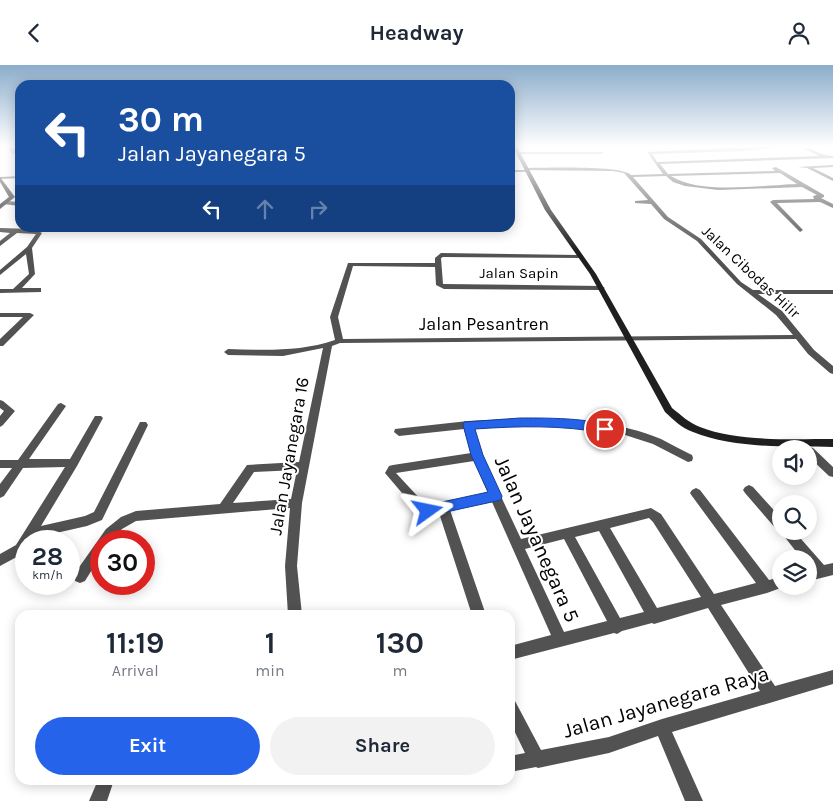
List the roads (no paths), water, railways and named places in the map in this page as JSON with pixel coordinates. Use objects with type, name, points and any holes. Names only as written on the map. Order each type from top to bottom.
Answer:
[{"type":"street","points":[[2,181],[12,195],[10,200],[3,205]]},
{"type":"street","points":[[533,181],[548,211],[601,288],[668,410],[684,424],[705,432],[772,443]]},
{"type":"street","name":"Jalan Cibodas Hilir","points":[[634,181],[666,218],[699,240],[739,283],[779,313],[811,352],[833,371]]},
{"type":"street","points":[[677,181],[692,187],[710,189],[803,185]]},
{"type":"street","points":[[797,181],[822,196],[815,197],[832,205]]},
{"type":"street","points":[[800,230],[772,202],[820,200]]},
{"type":"street","points":[[637,202],[652,202]]},
{"type":"street","points":[[0,230],[14,231]]},
{"type":"street","points":[[0,244],[14,231]]},
{"type":"street","points":[[0,273],[29,248],[39,232]]},
{"type":"street","points":[[15,291],[32,274],[29,248]]},
{"type":"street","points":[[228,352],[283,353],[328,345],[339,341],[334,317],[350,263],[438,265],[438,257],[444,255],[579,257]]},
{"type":"street","name":"Jalan Sapin","points":[[438,265],[440,283],[444,287],[601,288]]},
{"type":"street","points":[[0,291],[38,290]]},
{"type":"street","points":[[750,292],[833,292]]},
{"type":"street","points":[[0,315],[30,315],[2,341]]},
{"type":"street","name":"Jalan Cibodas Hilir","points":[[630,339],[799,337]]},
{"type":"street","name":"Jalan Pesantren","points":[[339,341],[630,339]]},
{"type":"street","name":"Jalan Jayanegara 16","points":[[295,610],[291,566],[296,503],[328,345]]},
{"type":"street","points":[[0,403],[5,411],[0,423]]},
{"type":"street","points":[[0,493],[60,406]]},
{"type":"street","points":[[33,530],[98,418]]},
{"type":"street","points":[[399,432],[520,422],[574,423],[620,431],[660,442],[688,458]]},
{"type":"street","points":[[45,530],[87,521],[98,516],[143,425]]},
{"type":"street","name":"Jalan Jayanegara 5","points":[[468,425],[477,455],[560,640]]},
{"type":"street","points":[[817,445],[833,443]]},
{"type":"street","points":[[477,455],[391,470],[390,473],[417,503],[428,511],[496,496]]},
{"type":"street","points":[[817,458],[833,473]]},
{"type":"street","points":[[0,464],[73,463]]},
{"type":"street","points":[[223,509],[251,469],[303,466]]},
{"type":"street","points":[[749,491],[772,517]]},
{"type":"street","points":[[696,493],[767,587]]},
{"type":"street","points":[[112,530],[122,520],[136,517],[296,503]]},
{"type":"street","points":[[443,508],[477,610]]},
{"type":"street","points":[[518,545],[648,514],[654,515],[772,695]]},
{"type":"street","points":[[603,525],[654,617]]},
{"type":"street","points":[[568,533],[617,627]]},
{"type":"street","points":[[794,540],[821,572]]},
{"type":"street","points":[[0,560],[15,552]]},
{"type":"street","points":[[80,577],[90,562]]},
{"type":"street","points":[[515,652],[772,586]]},
{"type":"street","name":"Jalan Jayanegara Raya","points":[[515,763],[609,745],[662,727],[833,677]]},
{"type":"street","points":[[515,716],[538,760]]},
{"type":"street","points":[[662,727],[694,801]]},
{"type":"street","points":[[98,801],[104,785]]}]
